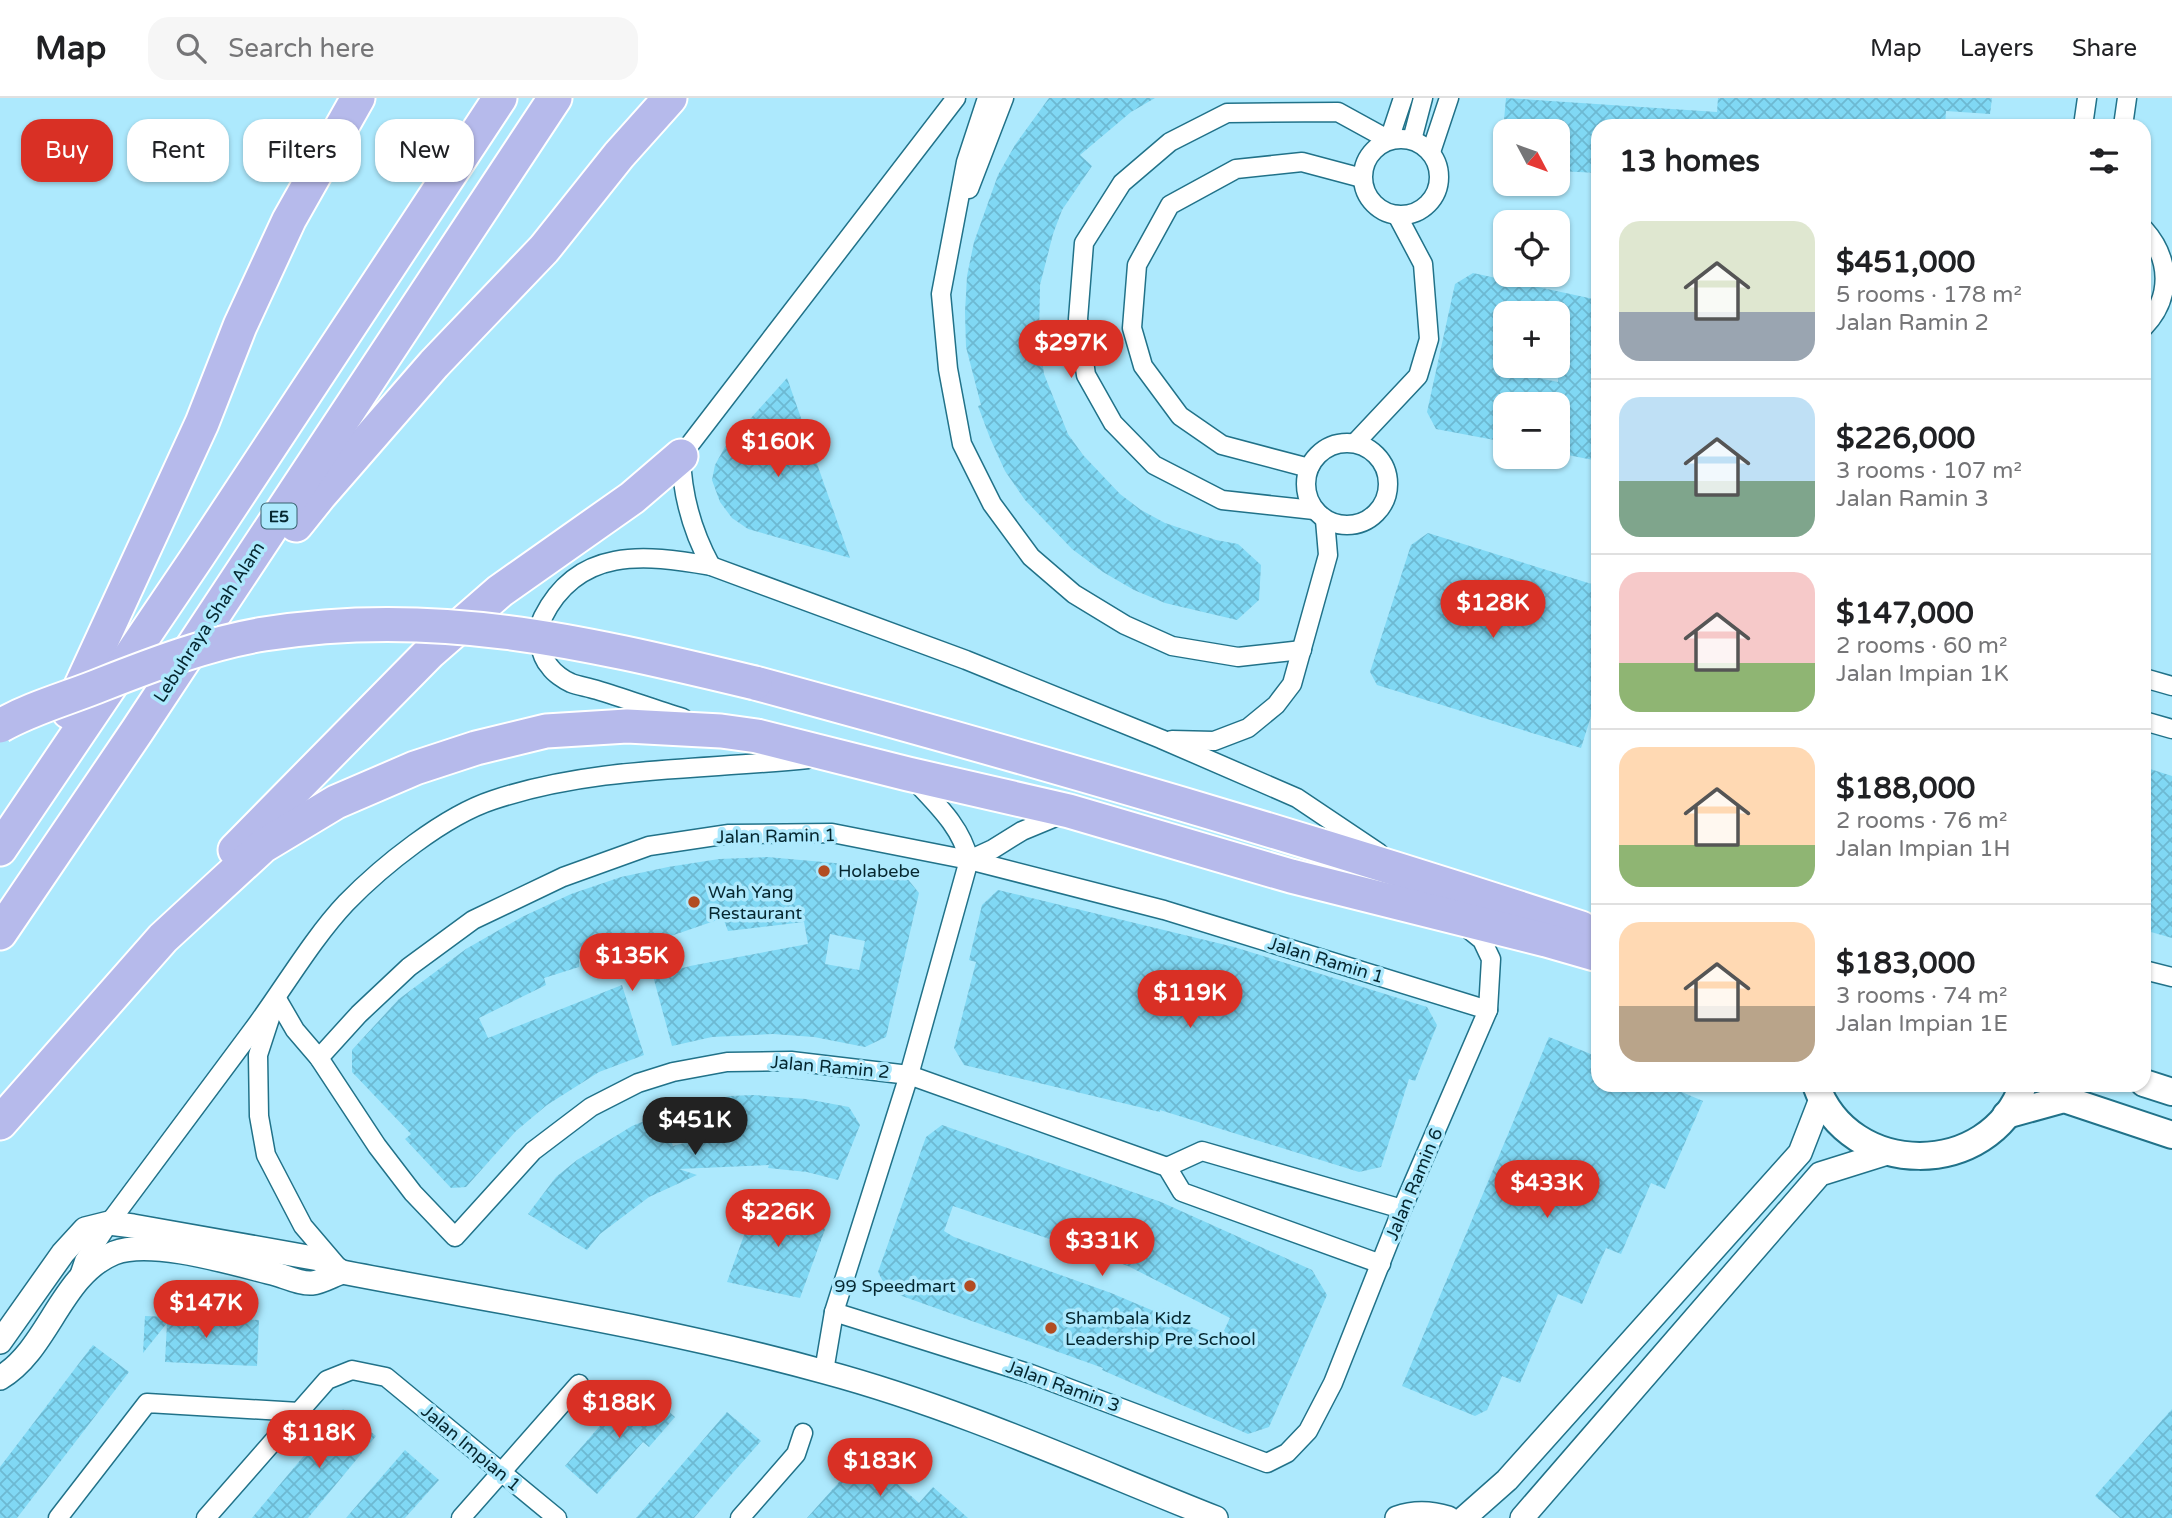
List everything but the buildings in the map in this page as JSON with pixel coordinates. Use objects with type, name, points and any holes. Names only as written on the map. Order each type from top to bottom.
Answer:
[{"type":"highway","points":[[1,847],[92,667],[202,423],[240,326],[289,220],[358,98]]},
{"type":"highway","name":"E5","points":[[1,847],[198,556],[500,98]]},
{"type":"highway","name":"Lebuhraya Shah Alam","points":[[0,933],[137,732],[555,98]]},
{"type":"highway","points":[[137,732],[320,495],[434,364],[544,248],[619,155],[670,98]]},
{"type":"highway","points":[[0,1123],[163,938],[242,842],[430,652],[500,591],[632,498],[681,456]]},
{"type":"highway","points":[[0,726],[134,672],[206,648],[262,634],[334,625],[416,623],[499,630],[606,648],[755,683],[1011,752],[1405,871],[1591,931]]},
{"type":"highway","points":[[163,938],[263,846],[336,802],[415,768],[476,748],[546,731],[627,726],[721,731],[757,736],[1069,811],[1291,876],[1591,953]]},
{"type":"main road","points":[[2151,1085],[2172,1092]]},
{"type":"main road","points":[[1818,1092],[1838,1123],[1860,1141],[1887,1153],[1913,1157],[1939,1155],[1964,1147],[1987,1133],[2006,1115],[2019,1092]]},
{"type":"main road","points":[[2006,1115],[2064,1099],[2172,1135]]},
{"type":"street","points":[[711,566],[691,524],[685,502],[681,456],[956,98]]},
{"type":"street","points":[[987,98],[966,162],[941,294],[948,369],[962,444],[992,504],[1031,557],[1084,600],[1125,625],[1172,646],[1238,657],[1303,650]]},
{"type":"street","points":[[950,236],[1004,98]]},
{"type":"street","points":[[1389,140],[1403,98]]},
{"type":"street","points":[[1412,140],[1423,98]]},
{"type":"street","points":[[1431,152],[1449,98]]},
{"type":"street","points":[[2085,119],[2087,98]]},
{"type":"street","points":[[2124,119],[2127,98]]},
{"type":"street","points":[[1161,739],[1214,741],[1248,728],[1276,705],[1292,684],[1328,555],[1319,515],[1306,489],[1309,468],[1316,456],[1327,447],[1354,443],[1381,459],[1389,482],[1387,495],[1375,516],[1358,524],[1335,524],[1319,515],[1222,500],[1154,465],[1113,423],[1086,375],[1078,319],[1084,243],[1122,183],[1170,142],[1227,113],[1338,112],[1389,140]]},
{"type":"street","points":[[1389,140],[1412,140],[1431,152],[1437,162],[1439,174],[1435,191],[1425,206],[1417,212],[1397,215],[1377,207],[1369,199],[1362,178],[1364,166],[1369,155],[1389,140]]},
{"type":"street","points":[[1309,468],[1222,445],[1180,416],[1143,366],[1132,328],[1137,265],[1170,205],[1236,169],[1302,162],[1362,178]]},
{"type":"street","points":[[1354,443],[1418,376],[1429,339],[1423,264],[1397,215]]},
{"type":"street","points":[[2151,237],[2166,254],[2166,305],[2151,319]]},
{"type":"street","points":[[721,731],[569,682],[550,668],[541,654],[539,624],[551,601],[566,583],[586,569],[612,560],[676,560],[711,566],[966,660],[1161,739],[1297,798],[1405,871]]},
{"type":"street","points":[[2151,680],[2172,686]]},
{"type":"street","points":[[2151,723],[2172,729]]},
{"type":"street","points":[[78,1282],[84,1261],[109,1223],[346,904],[397,858],[433,831],[491,801],[556,783],[636,771],[742,766],[833,756]]},
{"type":"street","points":[[824,1371],[834,1312],[909,1075],[969,860],[965,844],[948,817],[908,774]]},
{"type":"street","points":[[969,860],[1022,831],[1069,811]]},
{"type":"street","name":"Jalan Ramin 1","points":[[319,1058],[359,1014],[409,967],[473,920],[563,877],[649,846],[729,834],[832,833],[969,860],[1164,910],[1489,1010]]},
{"type":"street","name":"Jalan Ramin 6","points":[[1287,1453],[1308,1431],[1333,1383],[1402,1209],[1489,1010],[1491,959],[1482,940],[1452,916]]},
{"type":"street","points":[[2151,972],[2172,977]]},
{"type":"street","points":[[276,999],[295,1030],[319,1058]]},
{"type":"street","points":[[276,999],[258,1055],[259,1116],[266,1155],[303,1226],[342,1272]]},
{"type":"street","name":"Jalan Ramin 2","points":[[319,1058],[391,1165],[413,1193],[455,1237],[533,1151],[591,1107],[638,1083],[673,1072],[727,1062],[791,1061],[909,1075],[1167,1167]]},
{"type":"street","points":[[1464,1518],[1507,1480],[1800,1153],[1818,1092]]},
{"type":"street","points":[[1381,1264],[1182,1192],[1167,1167],[1202,1151],[1402,1209]]},
{"type":"street","points":[[1522,1518],[1819,1174],[1887,1153]]},
{"type":"street","points":[[0,1342],[63,1254],[85,1229],[109,1223],[319,1259],[342,1272],[675,1337],[824,1371],[925,1402],[1216,1518]]},
{"type":"street","points":[[0,1378],[13,1370],[26,1354],[78,1282],[100,1260],[117,1252],[162,1249],[181,1252],[311,1283],[342,1272]]},
{"type":"street","name":"Jalan Ramin 3","points":[[834,1312],[1031,1374],[1267,1463],[1287,1453]]},
{"type":"street","name":"Jalan Impian 1","points":[[299,1412],[327,1380],[352,1370],[386,1377],[557,1518]]},
{"type":"street","points":[[461,1518],[579,1384]]},
{"type":"street","points":[[58,1518],[147,1403],[299,1412]]},
{"type":"street","points":[[206,1518],[299,1412]]},
{"type":"street","points":[[740,1518],[796,1454],[803,1433]]},
{"type":"street","points":[[1397,1518],[1433,1514],[1448,1518]]},
{"type":"place","name":"Holabebe","points":[[824,871]]},
{"type":"place","name":"Wah Yang Restaurant","points":[[694,902]]},
{"type":"place","name":"99 Speedmart","points":[[970,1286]]},
{"type":"place","name":"Shambala Kidz Leadership Pre School","points":[[1051,1328]]}]
